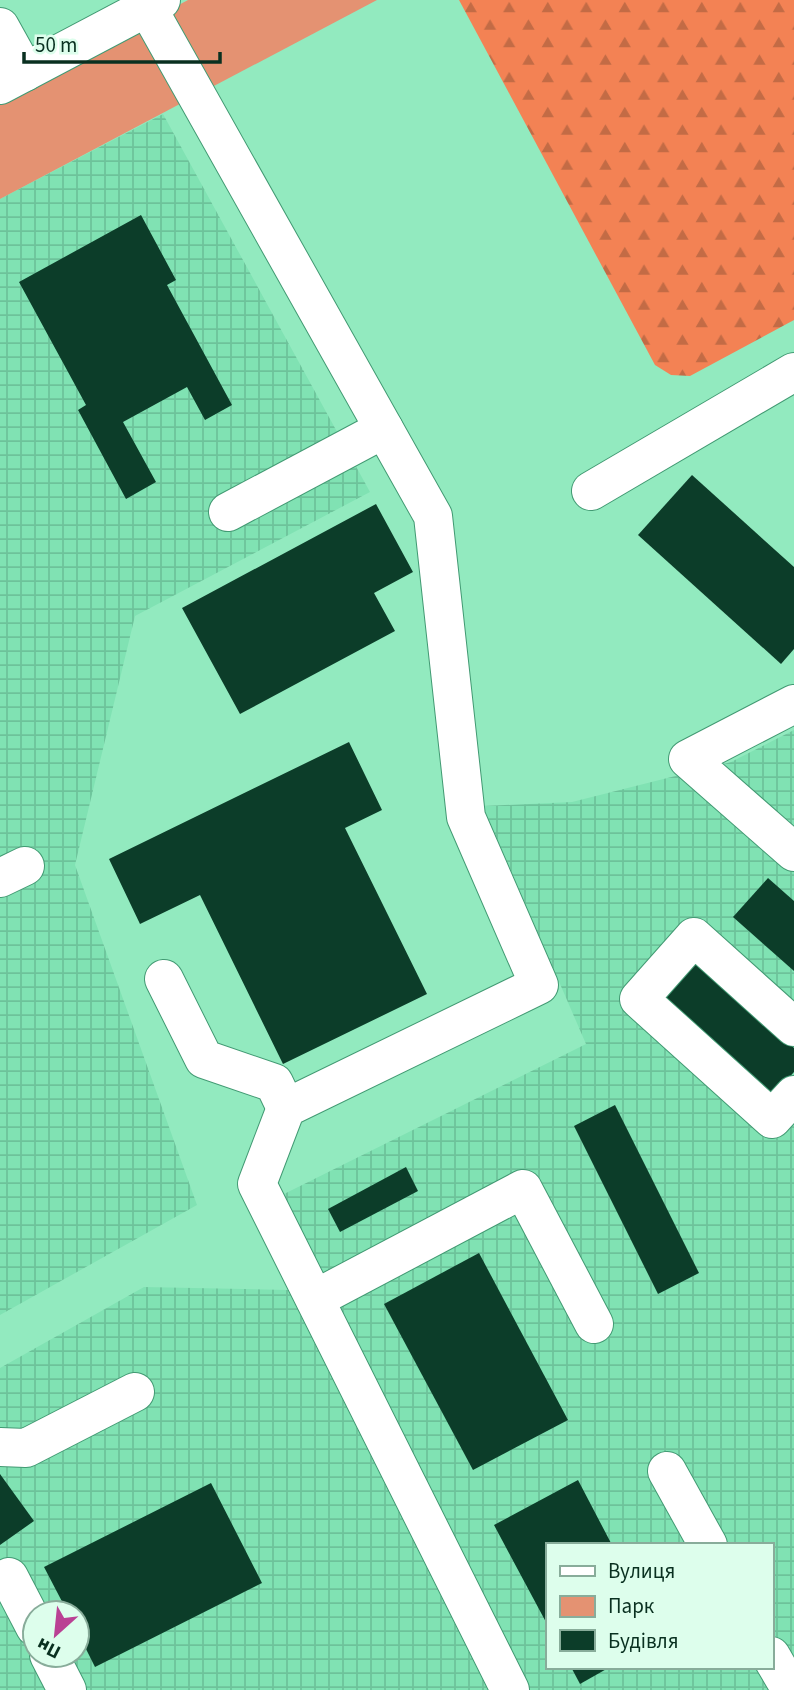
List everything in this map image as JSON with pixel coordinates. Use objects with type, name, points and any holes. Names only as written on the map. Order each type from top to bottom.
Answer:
[{"type":"street","points":[[0,27],[12,79],[154,4],[433,516],[466,817],[538,985],[286,1108],[257,1184],[510,1690]]},
{"type":"street","points":[[591,491],[794,372]]},
{"type":"street","points":[[228,512],[384,429]]},
{"type":"street","points":[[794,704],[688,759],[794,852]]},
{"type":"street","points":[[794,1027],[694,937],[639,999],[772,1119],[794,1095]]},
{"type":"street","points":[[164,979],[204,1059],[274,1083],[286,1108]]},
{"type":"street","points":[[315,1300],[523,1189],[594,1324]]},
{"type":"street","points":[[0,1447],[26,1448],[135,1392]]},
{"type":"street","points":[[667,1471],[707,1543]]},
{"type":"street","points":[[9,1577],[21,1600]]},
{"type":"street","points":[[773,1659],[791,1690]]},
{"type":"street","points":[[56,1669],[67,1690]]},
{"type":"shaded area","points":[[163,114],[370,492],[135,616],[75,865],[197,1205],[0,1315],[0,199]]},
{"type":"shaded area","points":[[794,730],[794,1690],[528,1690],[339,1313],[344,1294],[321,1275],[282,1195],[586,1044],[483,806],[572,802],[731,762]]},
{"type":"shaded area","points":[[144,1287],[288,1290],[488,1690],[0,1690],[0,1368]]},
{"type":"green space","points":[[188,0],[377,0],[0,199],[0,100]]},
{"type":"green space","points":[[459,0],[794,0],[794,320],[690,376],[671,375],[655,365]]},
{"type":"building","points":[[141,215],[176,280],[167,285],[232,405],[205,420],[187,387],[123,422],[156,482],[126,499],[78,410],[86,405],[19,282]]},
{"type":"building","points":[[692,475],[794,567],[794,649],[781,664],[638,535]]},
{"type":"building","points":[[376,504],[413,572],[374,593],[395,631],[240,714],[182,608]]},
{"type":"building","points":[[349,742],[382,810],[345,828],[427,994],[283,1064],[200,895],[140,924],[109,859]]},
{"type":"building","points":[[768,878],[794,901],[794,971],[733,917]]},
{"type":"building","points":[[695,959],[794,1048],[794,1072],[771,1097],[660,998]]},
{"type":"building","points":[[615,1105],[699,1273],[658,1294],[574,1126]]},
{"type":"building","points":[[406,1167],[418,1191],[340,1232],[328,1209]]},
{"type":"building","points":[[479,1253],[568,1420],[473,1470],[384,1304]]},
{"type":"building","points":[[0,1474],[34,1521],[0,1545]]},
{"type":"building","points":[[578,1480],[611,1543],[546,1543],[546,1622],[494,1525]]},
{"type":"building","points":[[211,1483],[262,1583],[95,1667],[91,1659],[91,1599],[61,1599],[44,1567]]},
{"type":"building","points":[[572,1669],[606,1669],[580,1684]]}]
